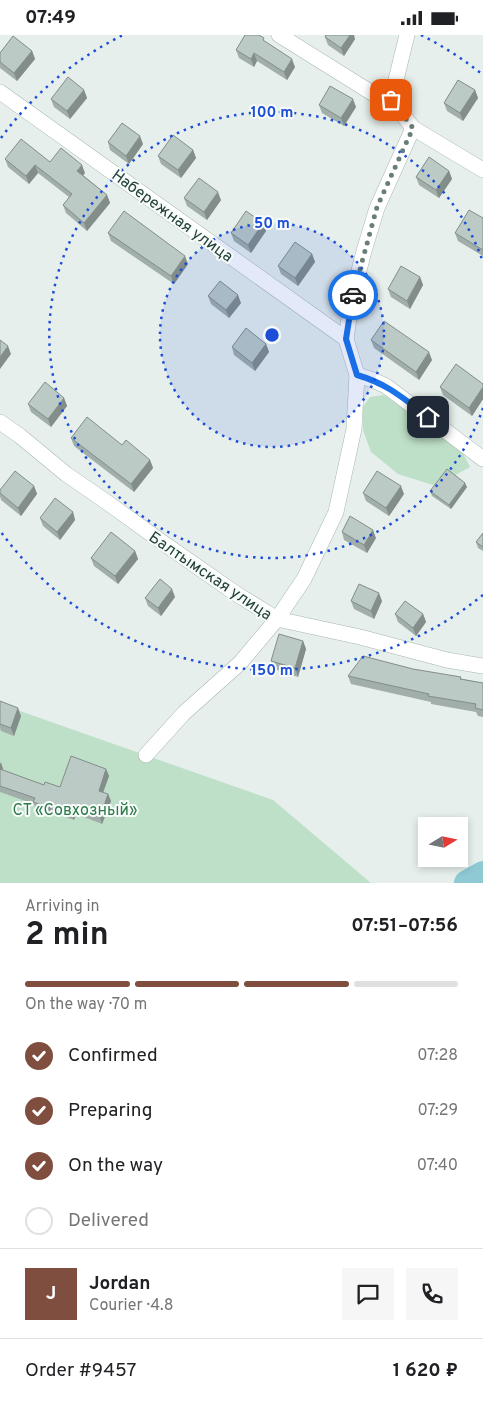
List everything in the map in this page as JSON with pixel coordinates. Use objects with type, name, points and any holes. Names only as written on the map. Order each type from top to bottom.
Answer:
[{"type":"street","points":[[280,35],[372,93],[391,100],[413,128],[483,169]]},
{"type":"street","points":[[391,100],[407,35]]},
{"type":"street","name":"Набережная улица","points":[[0,92],[346,339]]},
{"type":"street","points":[[146,755],[184,713],[240,663],[277,619],[304,579],[336,512],[354,429],[357,375],[346,339],[352,298],[377,207],[413,128]]},
{"type":"street","points":[[357,375],[386,386],[483,459]]},
{"type":"street","name":"Балтымская улица","points":[[0,423],[20,436],[66,474],[162,543],[277,619],[360,637],[447,660],[483,666]]},
{"type":"green space","points":[[383,395],[404,405],[461,449],[470,467],[436,486],[398,474],[371,452],[363,430],[363,407],[370,397]]},
{"type":"green space","name":"СТ «Совхозный»","points":[[0,704],[273,800],[371,883],[0,883]]},
{"type":"building","points":[[245,35],[259,35],[264,38],[263,40],[292,59],[284,72],[254,53],[251,59],[236,50]]},
{"type":"building","points":[[326,35],[350,35],[341,48],[325,37]]},
{"type":"building","points":[[13,36],[32,51],[14,73],[0,62],[0,53]]},
{"type":"building","points":[[68,77],[84,90],[67,111],[51,99]]},
{"type":"building","points":[[458,80],[475,90],[460,113],[444,103]]},
{"type":"building","points":[[330,86],[353,99],[341,118],[319,105]]},
{"type":"building","points":[[122,123],[140,136],[126,156],[108,142]]},
{"type":"building","points":[[173,135],[193,150],[178,170],[158,156]]},
{"type":"building","points":[[21,139],[50,162],[61,148],[82,165],[77,171],[107,195],[84,223],[63,205],[72,194],[35,165],[26,176],[5,159]]},
{"type":"building","points":[[429,157],[449,171],[436,190],[416,177]]},
{"type":"building","points":[[199,178],[218,192],[204,212],[184,198]]},
{"type":"building","points":[[469,210],[483,218],[483,250],[455,233]]},
{"type":"building","points":[[124,211],[185,256],[171,276],[108,233]]},
{"type":"building","points":[[246,211],[263,223],[248,245],[231,233]]},
{"type":"building","points":[[295,242],[312,254],[295,278],[278,266]]},
{"type":"building","points":[[401,266],[420,277],[407,301],[388,289]]},
{"type":"building","points":[[220,281],[238,295],[226,310],[208,296]]},
{"type":"building","points":[[384,321],[429,352],[416,372],[371,340]]},
{"type":"building","points":[[246,328],[266,344],[252,363],[232,347]]},
{"type":"building","points":[[0,340],[8,346],[0,357]]},
{"type":"building","points":[[456,364],[483,384],[483,387],[469,408],[440,387]]},
{"type":"building","points":[[45,382],[64,398],[48,419],[28,404]]},
{"type":"building","points":[[87,417],[122,445],[126,440],[150,460],[131,484],[71,438]]},
{"type":"building","points":[[447,469],[465,483],[449,505],[430,491]]},
{"type":"building","points":[[15,471],[34,486],[18,508],[0,493],[0,490]]},
{"type":"building","points":[[377,471],[401,486],[386,508],[363,493]]},
{"type":"building","points":[[55,498],[73,512],[57,532],[40,518]]},
{"type":"building","points":[[350,516],[373,530],[364,545],[342,532]]},
{"type":"building","points":[[111,532],[135,551],[115,576],[91,558]]},
{"type":"building","points":[[483,533],[483,547],[476,542]]},
{"type":"building","points":[[160,579],[172,589],[158,608],[145,598]]},
{"type":"building","points":[[359,584],[379,593],[371,611],[351,601]]},
{"type":"building","points":[[405,601],[423,614],[413,628],[395,614]]},
{"type":"building","points":[[279,634],[303,641],[295,668],[271,661]]},
{"type":"building","points":[[363,656],[413,669],[461,677],[460,679],[483,683],[483,710],[475,708],[476,704],[428,696],[429,694],[348,676]]},
{"type":"building","points":[[0,701],[18,708],[11,728],[0,724]]},
{"type":"building","points":[[71,756],[106,769],[99,791],[108,794],[100,817],[73,808],[71,813],[50,806],[49,808],[33,802],[35,798],[0,786],[0,769],[44,785],[45,782],[60,787]]},
{"type":"waterway","points":[[467,883],[483,874]]},
{"type":"way so far","points":[[353,295],[377,207],[413,128],[391,100]]},
{"type":"route","points":[[353,295],[346,339],[357,375],[386,386],[428,417]]}]
